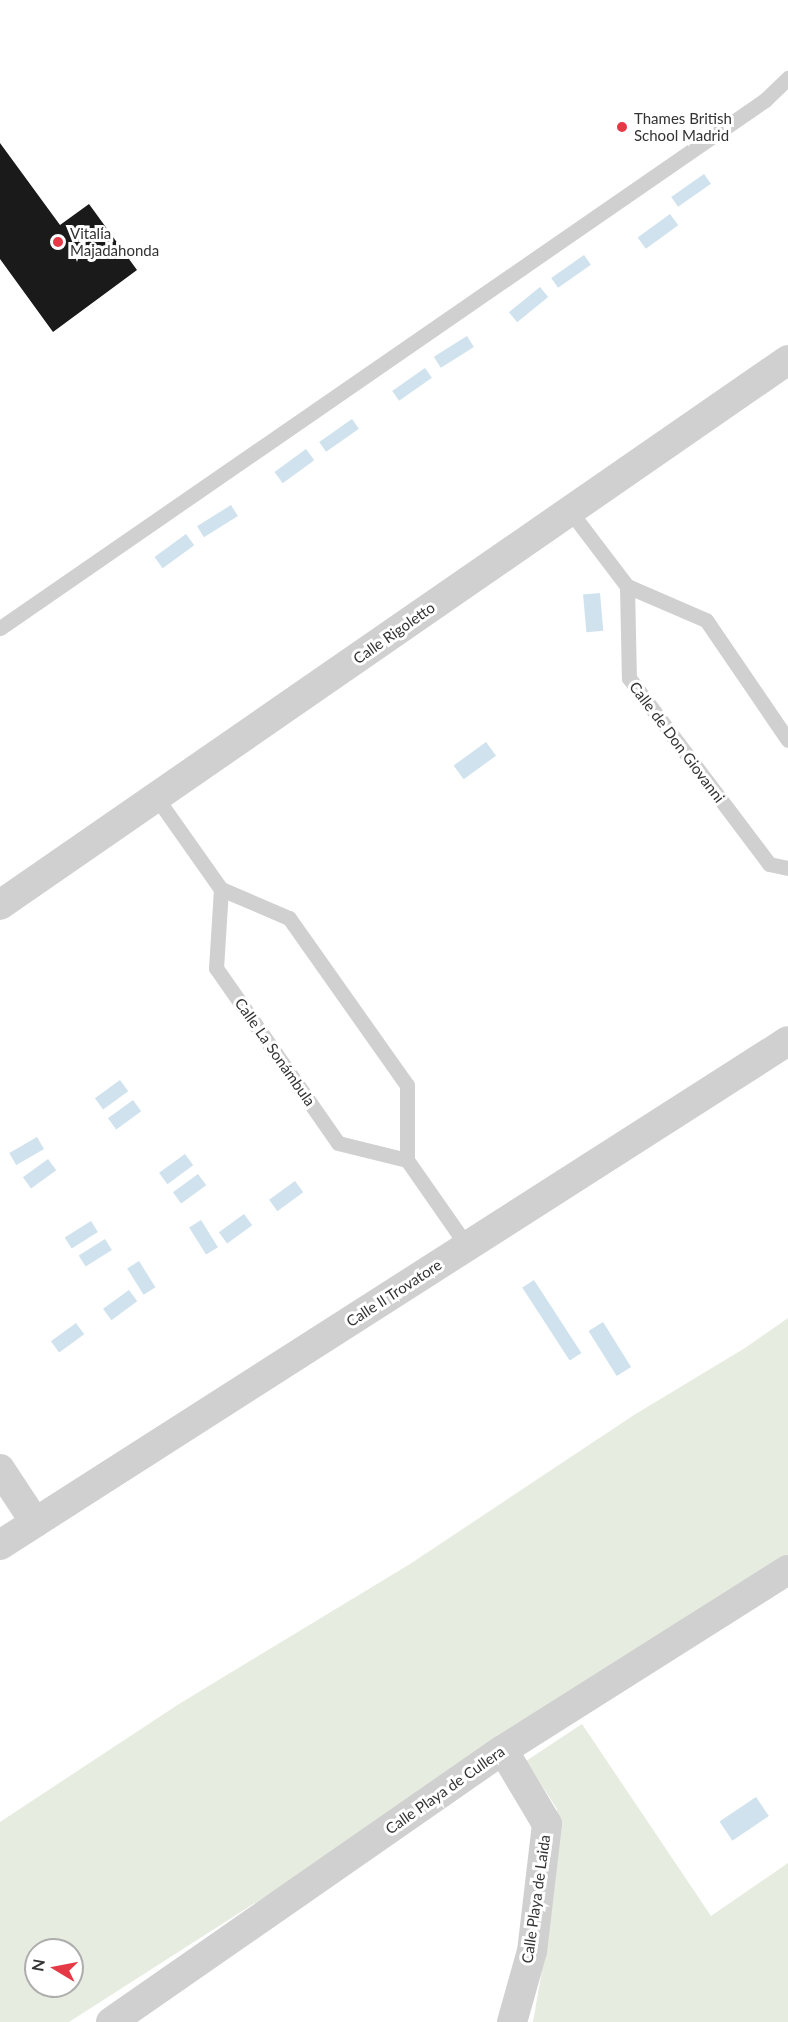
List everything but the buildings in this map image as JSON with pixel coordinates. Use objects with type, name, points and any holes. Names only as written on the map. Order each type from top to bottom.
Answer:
[{"type":"street","name":"Calle Rigoletto","points":[[0,905],[788,360]]},
{"type":"street","name":"Calle Il Trovatore","points":[[0,1545],[788,1041]]},
{"type":"street","points":[[0,1469],[35,1522]]},
{"type":"street","name":"Calle Playa de Cullera","points":[[111,2022],[502,1750],[788,1570]]},
{"type":"street","name":"Calle Playa de Laida","points":[[502,1750],[547,1824],[532,1951],[513,2022]]},
{"type":"lane","points":[[0,628],[765,100],[788,78]]},
{"type":"lane","points":[[570,511],[627,586],[706,620],[788,740]]},
{"type":"lane","name":"Calle de Don Giovanni","points":[[627,586],[629,678],[769,864],[788,868]]},
{"type":"lane","points":[[156,797],[220,889],[289,918],[407,1084],[407,1160],[467,1246]]},
{"type":"lane","name":"Calle La Sonámbula","points":[[220,889],[216,968],[338,1143],[407,1160]]},
{"type":"shaded area","points":[[788,1318],[788,1562],[69,2022],[0,2022],[0,1822],[179,1704],[410,1564],[634,1415],[745,1348]]},
{"type":"shaded area","points":[[582,1724],[711,1916],[788,1863],[788,2022],[533,2022],[545,1953],[557,1809],[526,1761]]},
{"type":"water","points":[[704,174],[711,184],[678,207],[671,197]]},
{"type":"water","points":[[670,214],[678,225],[646,249],[638,238]]},
{"type":"water","points":[[584,255],[591,265],[558,288],[551,278]]},
{"type":"water","points":[[540,287],[548,297],[517,322],[509,312]]},
{"type":"water","points":[[467,336],[474,347],[441,368],[434,357]]},
{"type":"water","points":[[425,368],[432,378],[399,401],[392,391]]},
{"type":"water","points":[[352,419],[359,429],[326,452],[319,442]]},
{"type":"water","points":[[306,449],[314,460],[283,483],[274,472]]},
{"type":"water","points":[[231,505],[238,516],[204,537],[197,526]]},
{"type":"water","points":[[186,534],[194,545],[163,568],[154,557]]},
{"type":"water","points":[[600,593],[603,631],[586,632],[583,594]]},
{"type":"water","points":[[486,742],[496,756],[464,779],[454,766]]},
{"type":"water","points":[[120,1080],[128,1091],[103,1110],[95,1098]]},
{"type":"water","points":[[133,1100],[141,1111],[116,1130],[108,1118]]},
{"type":"water","points":[[37,1137],[44,1149],[16,1165],[9,1153]]},
{"type":"water","points":[[185,1154],[193,1165],[167,1184],[159,1173]]},
{"type":"water","points":[[48,1159],[56,1170],[31,1189],[23,1177]]},
{"type":"water","points":[[198,1174],[206,1185],[181,1204],[173,1192]]},
{"type":"water","points":[[295,1181],[303,1192],[277,1211],[269,1200]]},
{"type":"water","points":[[244,1214],[252,1225],[227,1244],[219,1232]]},
{"type":"water","points":[[201,1220],[218,1247],[206,1255],[189,1227]]},
{"type":"water","points":[[91,1221],[98,1232],[72,1248],[65,1237]]},
{"type":"water","points":[[105,1239],[112,1250],[86,1266],[79,1255]]},
{"type":"water","points":[[139,1261],[155,1287],[144,1295],[127,1268]]},
{"type":"water","points":[[534,1280],[581,1353],[570,1361],[522,1288]]},
{"type":"water","points":[[129,1290],[137,1301],[111,1320],[103,1309]]},
{"type":"water","points":[[603,1322],[631,1367],[617,1376],[589,1331]]},
{"type":"water","points":[[76,1323],[84,1334],[59,1353],[51,1341]]},
{"type":"water","points":[[756,1797],[769,1816],[732,1841],[720,1822]]},
{"type":"place","name":"Thames British School Madrid","points":[[622,127]]},
{"type":"place","name":"Vitalia Majadahonda","points":[[58,242]]}]
